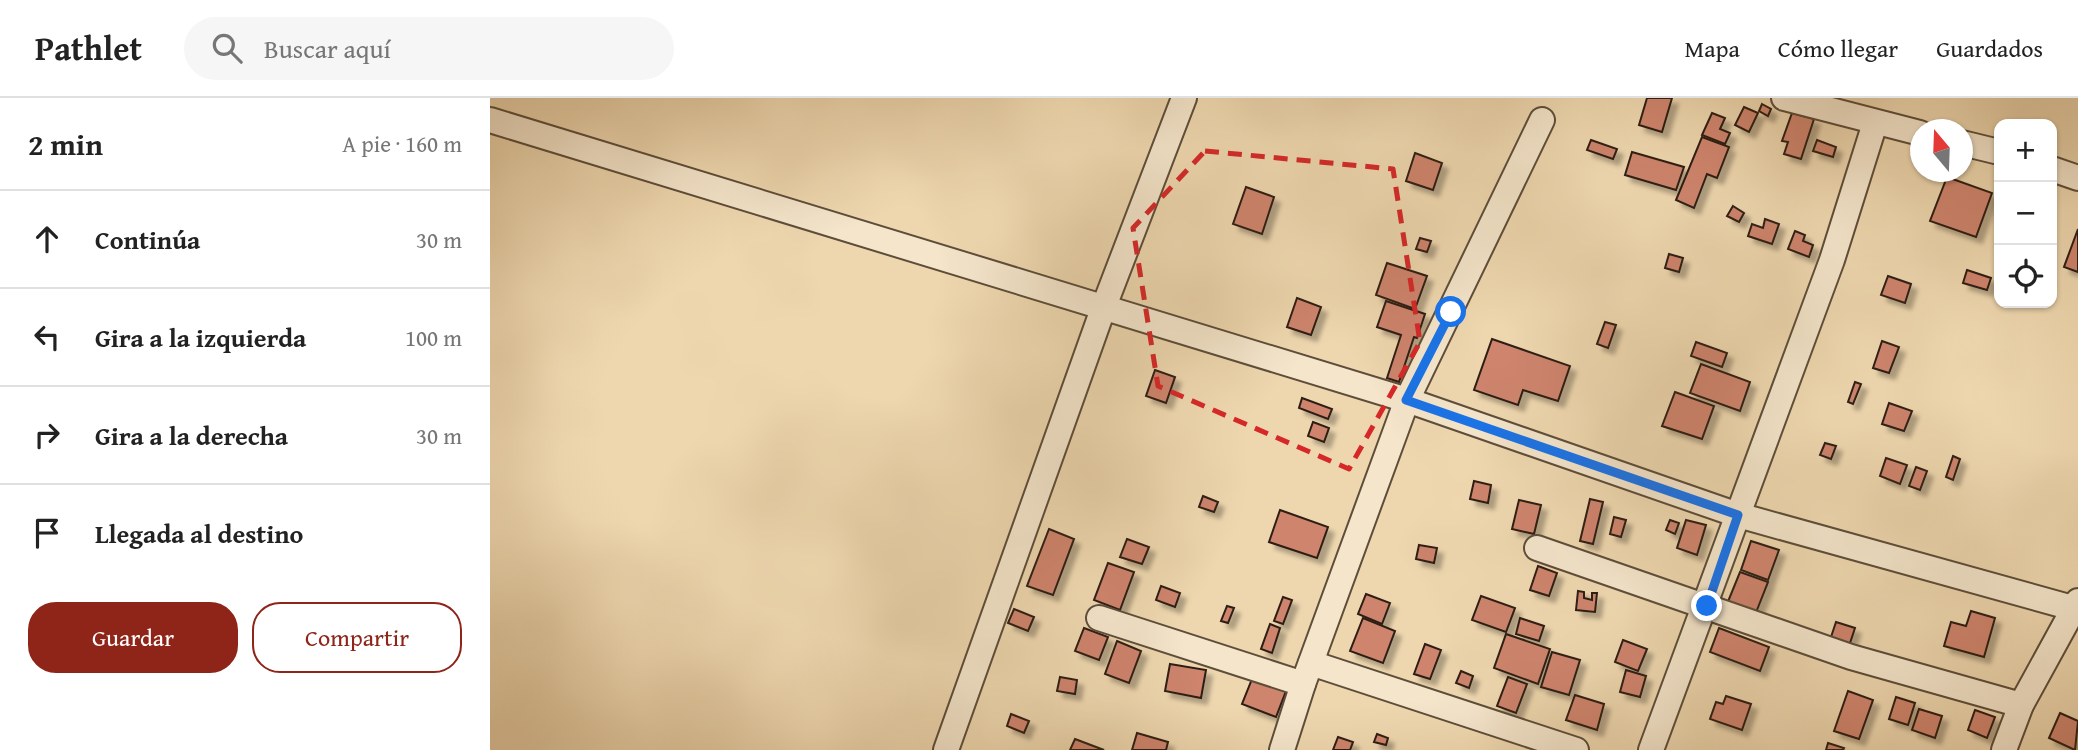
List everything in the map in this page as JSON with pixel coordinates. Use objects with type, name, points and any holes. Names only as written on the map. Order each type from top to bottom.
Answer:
[{"type":"street","points":[[946,750],[1103,309],[1184,98]]},
{"type":"street","points":[[1784,98],[1910,132]]},
{"type":"street","points":[[490,120],[1406,400],[1738,515],[2077,605],[2021,705],[2004,750]]},
{"type":"street","points":[[1282,750],[1307,673],[1406,400],[1542,120]]},
{"type":"street","points":[[1651,750],[1707,606],[1832,260],[1875,123]]},
{"type":"street","points":[[1973,146],[1994,151]]},
{"type":"street","points":[[2057,171],[2078,178]]},
{"type":"street","points":[[1536,548],[1851,657],[2021,705]]},
{"type":"street","points":[[1098,618],[1307,673],[1576,750]]},
{"type":"highlighted area","points":[[1205,151],[1393,169],[1420,342],[1349,469],[1158,386],[1133,228]]},
{"type":"building","points":[[1647,98],[1672,98],[1662,132],[1639,125]]},
{"type":"building","points":[[1762,104],[1771,109],[1768,116],[1759,111]]},
{"type":"building","points":[[1744,107],[1758,113],[1749,132],[1735,125]]},
{"type":"building","points":[[1712,113],[1725,118],[1720,129],[1730,133],[1725,144],[1702,135]]},
{"type":"building","points":[[1792,113],[1814,119],[1801,159],[1784,154],[1788,142],[1782,141]]},
{"type":"building","points":[[1702,137],[1729,147],[1717,178],[1707,174],[1694,208],[1676,200]]},
{"type":"building","points":[[1591,140],[1617,149],[1613,159],[1587,150]]},
{"type":"building","points":[[1817,140],[1836,147],[1833,157],[1813,151]]},
{"type":"building","points":[[1632,152],[1684,167],[1676,190],[1625,175]]},
{"type":"building","points":[[1415,153],[1442,163],[1433,190],[1406,181]]},
{"type":"building","points":[[1945,182],[1961,182],[1992,193],[1976,237],[1930,221]]},
{"type":"building","points":[[1246,187],[1274,197],[1262,234],[1233,224]]},
{"type":"building","points":[[1733,206],[1744,213],[1739,222],[1727,216]]},
{"type":"building","points":[[1765,219],[1779,224],[1772,244],[1748,236],[1752,224],[1763,228]]},
{"type":"building","points":[[2078,229],[2078,272],[2064,267]]},
{"type":"building","points":[[1795,231],[1805,235],[1803,241],[1813,245],[1809,257],[1788,249]]},
{"type":"building","points":[[1420,238],[1431,241],[1427,252],[1416,249]]},
{"type":"building","points":[[1669,254],[1683,258],[1679,272],[1665,268]]},
{"type":"building","points":[[1387,263],[1427,276],[1415,309],[1376,295]]},
{"type":"building","points":[[1967,270],[1991,278],[1987,290],[1963,283]]},
{"type":"building","points":[[1888,276],[1911,284],[1905,303],[1881,295]]},
{"type":"building","points":[[1297,298],[1321,307],[1311,335],[1287,327]]},
{"type":"building","points":[[1386,301],[1425,314],[1399,382],[1387,378],[1401,335],[1377,327]]},
{"type":"building","points":[[1605,322],[1616,325],[1608,348],[1597,344]]},
{"type":"building","points":[[1492,339],[1570,366],[1558,401],[1523,390],[1518,405],[1474,390]]},
{"type":"building","points":[[1882,341],[1899,347],[1889,373],[1873,368]]},
{"type":"building","points":[[1696,342],[1727,353],[1722,367],[1691,356]]},
{"type":"building","points":[[1701,364],[1750,382],[1740,411],[1690,393]]},
{"type":"building","points":[[1155,370],[1175,377],[1166,403],[1146,396]]},
{"type":"building","points":[[1855,382],[1861,384],[1853,404],[1848,402]]},
{"type":"building","points":[[1675,392],[1714,406],[1702,439],[1662,426]]},
{"type":"building","points":[[1302,398],[1332,409],[1328,419],[1299,408]]},
{"type":"building","points":[[1889,403],[1912,411],[1904,431],[1882,424]]},
{"type":"building","points":[[1313,422],[1329,428],[1324,442],[1308,436]]},
{"type":"building","points":[[1825,443],[1836,446],[1831,459],[1820,455]]},
{"type":"building","points":[[1953,456],[1960,459],[1953,480],[1946,477]]},
{"type":"building","points":[[1886,458],[1907,465],[1900,484],[1880,476]]},
{"type":"building","points":[[1916,467],[1927,471],[1920,490],[1909,486]]},
{"type":"building","points":[[1474,481],[1491,485],[1488,503],[1470,499]]},
{"type":"building","points":[[1203,496],[1218,502],[1214,512],[1199,507]]},
{"type":"building","points":[[1590,499],[1603,502],[1593,544],[1580,541]]},
{"type":"building","points":[[1519,500],[1541,505],[1534,534],[1512,529]]},
{"type":"building","points":[[1280,510],[1328,527],[1317,558],[1269,542]]},
{"type":"building","points":[[1614,517],[1626,520],[1621,537],[1610,534]]},
{"type":"building","points":[[1670,520],[1679,523],[1675,534],[1666,530]]},
{"type":"building","points":[[1686,520],[1706,525],[1697,555],[1677,548]]},
{"type":"building","points":[[1049,529],[1074,539],[1053,595],[1027,586]]},
{"type":"building","points":[[1127,539],[1149,547],[1142,564],[1120,557]]},
{"type":"building","points":[[1751,541],[1779,550],[1768,580],[1741,570]]},
{"type":"building","points":[[1419,545],[1437,548],[1434,563],[1416,559]]},
{"type":"building","points":[[1108,563],[1134,572],[1120,610],[1094,600]]},
{"type":"building","points":[[1538,566],[1557,573],[1549,596],[1530,590]]},
{"type":"building","points":[[1740,572],[1768,582],[1755,615],[1727,604]]},
{"type":"building","points":[[1161,586],[1180,593],[1175,607],[1156,600]]},
{"type":"building","points":[[1578,591],[1584,592],[1584,598],[1592,600],[1592,593],[1597,593],[1595,612],[1576,610]]},
{"type":"building","points":[[1366,594],[1390,603],[1382,624],[1358,614]]},
{"type":"building","points":[[1481,596],[1515,608],[1506,632],[1472,620]]},
{"type":"building","points":[[1283,597],[1292,600],[1283,624],[1274,621]]},
{"type":"building","points":[[1227,606],[1234,608],[1228,623],[1221,621]]},
{"type":"building","points":[[1014,609],[1034,617],[1028,631],[1008,623]]},
{"type":"building","points":[[1971,611],[1995,618],[1984,657],[1944,646],[1951,622],[1966,626]]},
{"type":"building","points":[[1363,618],[1395,631],[1383,663],[1350,651]]},
{"type":"building","points":[[1520,618],[1544,626],[1539,641],[1516,634]]},
{"type":"building","points":[[1836,622],[1855,628],[1849,646],[1830,640]]},
{"type":"building","points":[[1270,624],[1280,628],[1272,653],[1261,649]]},
{"type":"building","points":[[1084,628],[1108,637],[1099,660],[1075,651]]},
{"type":"building","points":[[1719,628],[1769,647],[1760,671],[1710,652]]},
{"type":"building","points":[[1506,634],[1550,649],[1538,684],[1494,668]]},
{"type":"building","points":[[1623,640],[1647,649],[1638,671],[1615,662]]},
{"type":"building","points":[[1117,641],[1141,651],[1129,683],[1105,674]]},
{"type":"building","points":[[1425,644],[1441,650],[1430,679],[1414,674]]},
{"type":"building","points":[[1552,652],[1580,660],[1569,695],[1541,687]]},
{"type":"building","points":[[1170,664],[1206,670],[1201,698],[1165,691]]},
{"type":"building","points":[[1626,670],[1646,676],[1640,697],[1620,692]]},
{"type":"building","points":[[1461,671],[1473,676],[1469,688],[1456,683]]},
{"type":"building","points":[[1060,677],[1077,680],[1075,694],[1057,691]]},
{"type":"building","points":[[1508,677],[1527,684],[1516,713],[1497,706]]},
{"type":"building","points":[[1252,679],[1286,691],[1276,717],[1242,704]]},
{"type":"building","points":[[1848,691],[1873,700],[1859,739],[1834,731]]},
{"type":"building","points":[[1575,695],[1604,704],[1597,730],[1566,720]]},
{"type":"building","points":[[1726,696],[1751,704],[1742,730],[1710,719],[1716,702],[1723,704]]},
{"type":"building","points":[[1896,697],[1915,703],[1908,725],[1889,719]]},
{"type":"building","points":[[1919,709],[1942,716],[1935,738],[1912,730]]},
{"type":"building","points":[[1975,710],[1995,717],[1987,738],[1968,730]]},
{"type":"building","points":[[2060,713],[2078,721],[2075,750],[2049,738]]},
{"type":"building","points":[[1011,714],[1029,721],[1024,733],[1007,726]]},
{"type":"building","points":[[1137,733],[1168,742],[1166,750],[1132,750]]},
{"type":"building","points":[[1377,734],[1388,738],[1386,745],[1374,742]]},
{"type":"building","points":[[1338,737],[1353,742],[1350,750],[1333,750]]},
{"type":"building","points":[[1075,739],[1104,750],[1070,750]]},
{"type":"building","points":[[1828,743],[1844,748],[1826,750]]},
{"type":"route","points":[[1451,312],[1406,400],[1738,515],[1707,606]]}]
